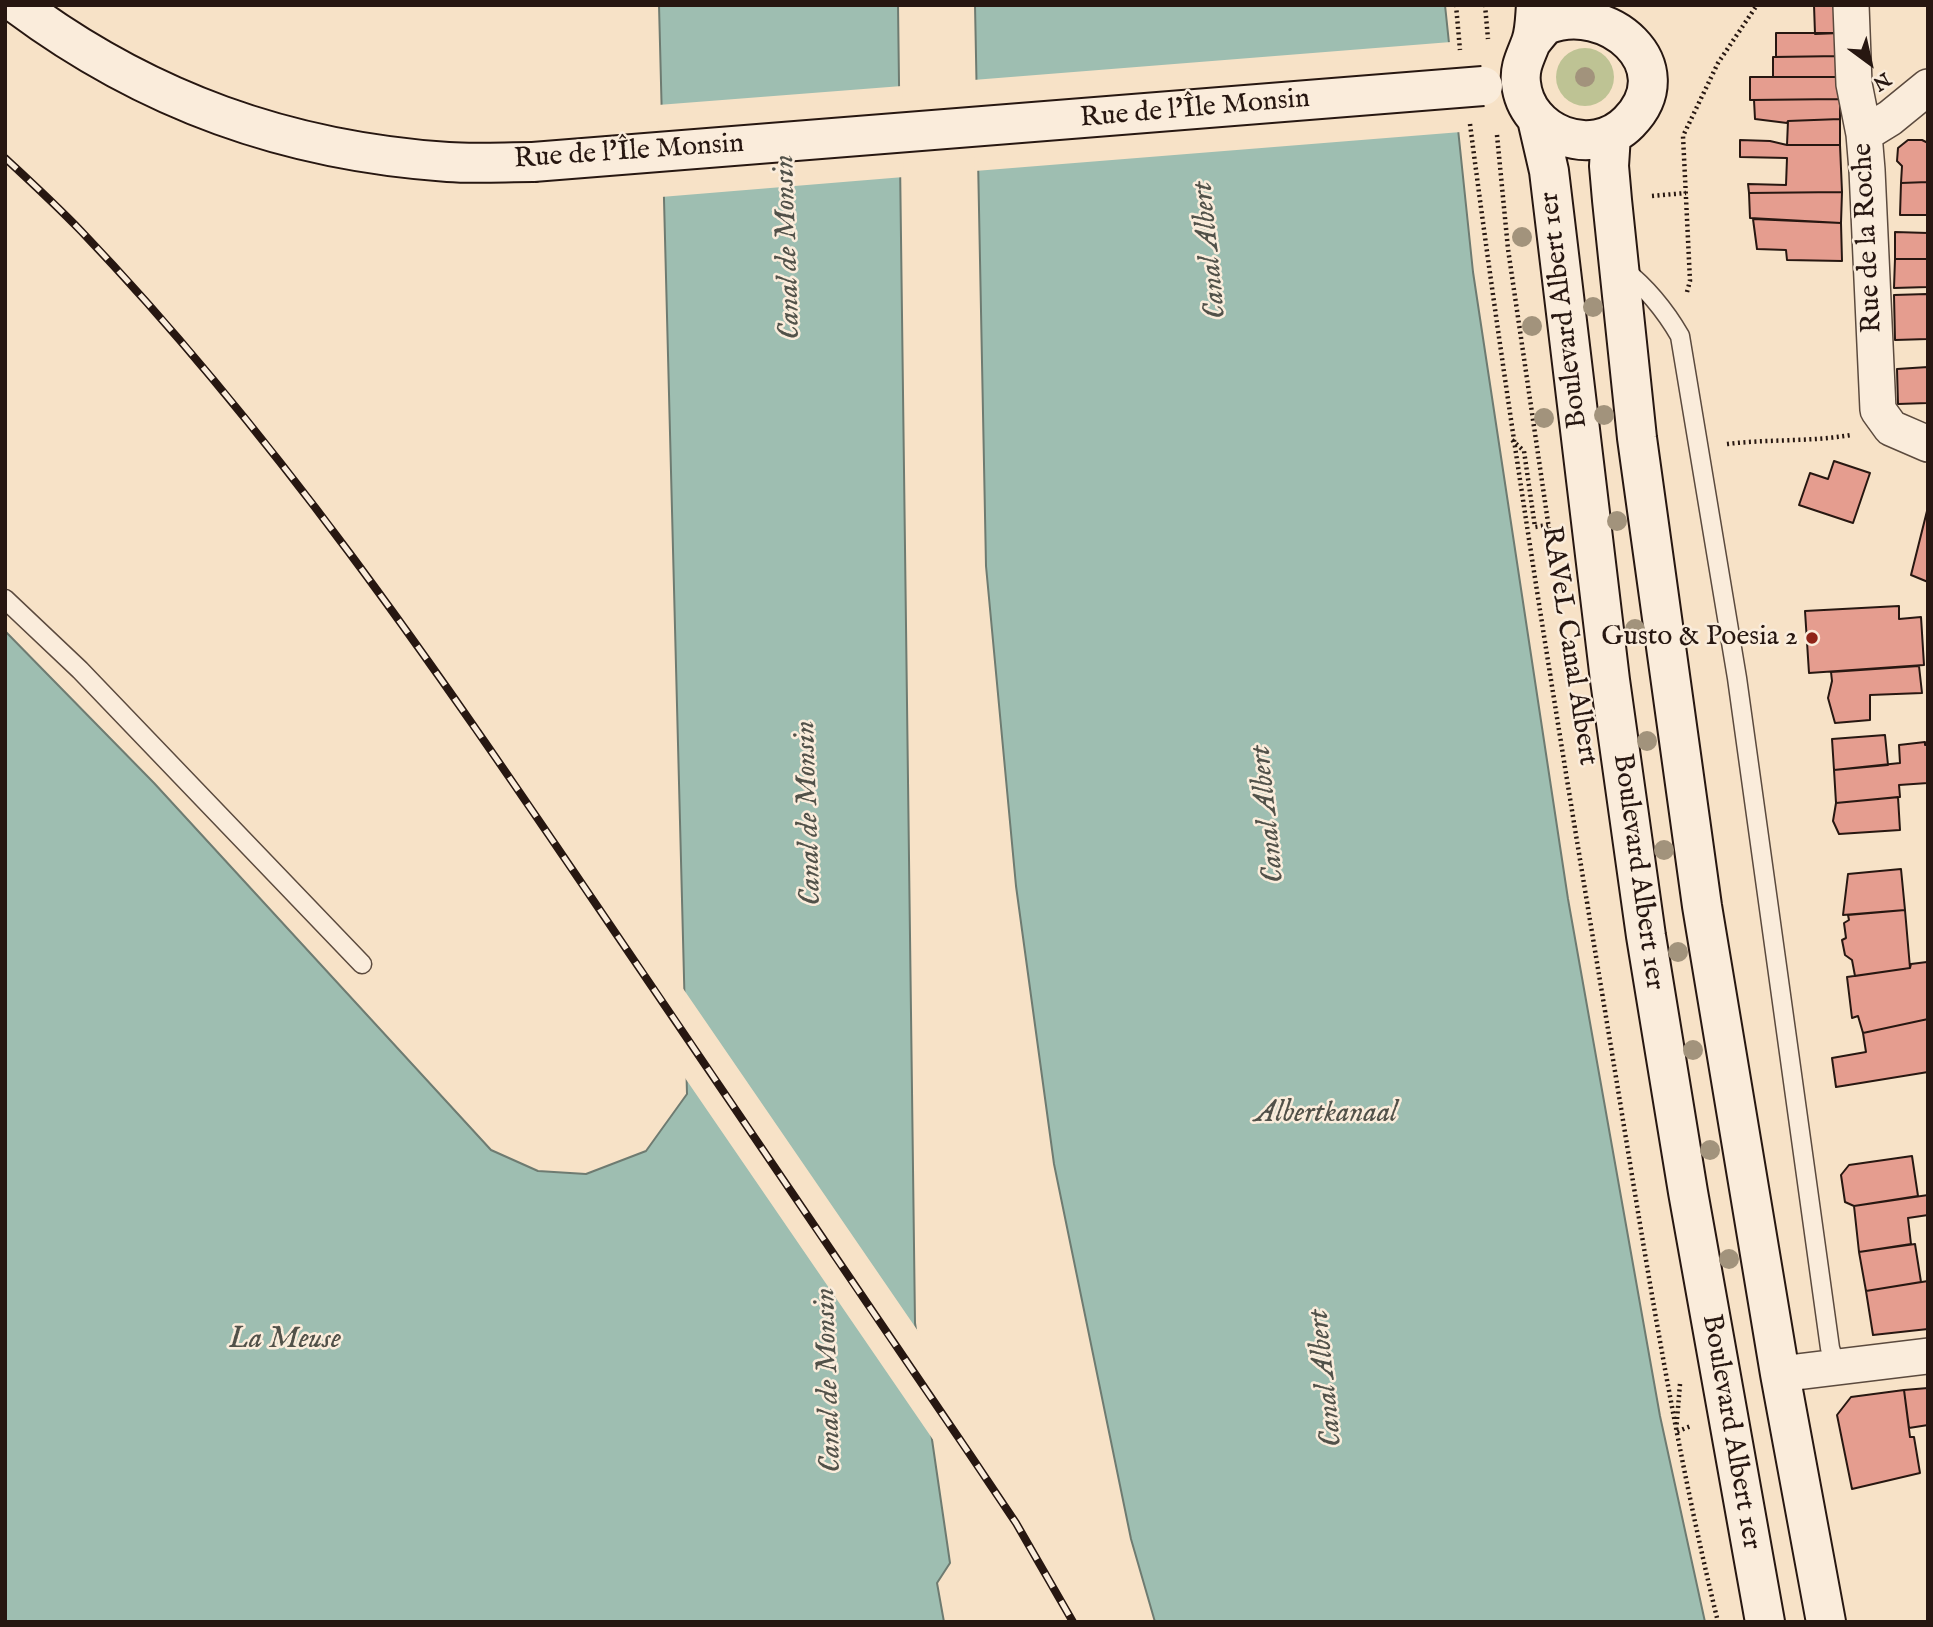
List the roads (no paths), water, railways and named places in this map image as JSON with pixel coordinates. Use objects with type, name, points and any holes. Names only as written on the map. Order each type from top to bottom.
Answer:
[{"type":"main road","name":"Rue de l'Île Monsin","points":[[18,5],[82,50],[135,80],[233,121],[283,135],[390,157],[450,163],[533,162],[1476,104],[1531,111]]},
{"type":"main road","points":[[1602,10],[1628,30],[1641,47],[1648,67],[1647,88],[1641,107],[1628,123],[1611,135],[1592,141],[1572,140],[1553,132],[1531,111],[1520,82],[1530,36],[1566,15],[1602,10]]},
{"type":"main road","name":"Rue de l'Île Monsin","points":[[1476,104],[1530,36]]},
{"type":"main road","name":"Boulevard Albert 1er","points":[[1531,111],[1549,171],[1608,667],[1646,936],[1688,1192],[1765,1622]]},
{"type":"main road","name":"Boulevard Albert 1er","points":[[1611,135],[1609,166],[1637,439],[1702,906],[1780,1374],[1826,1622]]},
{"type":"main road","points":[[1736,1460],[1742,1417],[1760,1391],[1780,1374]]},
{"type":"street","name":"Rue de la Roche","points":[[1851,5],[1854,84],[1864,134],[1878,410],[1891,428],[1928,444]]},
{"type":"street","points":[[1864,134],[1890,118],[1928,87]]},
{"type":"street","points":[[1780,1374],[1928,1356]]},
{"type":"lane","points":[[1620,267],[1641,284],[1680,337],[1737,678],[1830,1348],[1836,1366]]},
{"type":"lane","points":[[5,598],[80,670],[362,964]]},
{"type":"water","name":"La Meuse","points":[[659,5],[898,5],[915,1323],[950,1563],[937,1583],[944,1622],[5,1622],[5,631],[154,783],[491,1150],[538,1171],[586,1174],[646,1151],[687,1094]]},
{"type":"water","name":"Albertkanaal","points":[[975,5],[1445,5],[1473,272],[1568,899],[1660,1416],[1705,1622],[1155,1622],[1131,1539],[1054,1164],[1016,886],[986,566]]},
{"type":"railway","points":[[5,158],[81,231],[152,308],[220,388],[286,470],[412,638],[971,1456],[1016,1523],[1073,1622]]},
{"type":"place","name":"Gusto & Poesia 2","points":[[1812,638]]},
{"type":"water label","name":"Canal de Monsin","points":[[789,247]]},
{"type":"water label","name":"Canal Albert","points":[[1211,250]]},
{"type":"water label","name":"Canal de Monsin","points":[[810,813]]},
{"type":"water label","name":"Canal Albert","points":[[1269,814]]},
{"type":"water label","name":"Canal Albert","points":[[1327,1378]]},
{"type":"water label","name":"Canal de Monsin","points":[[830,1380]]}]
